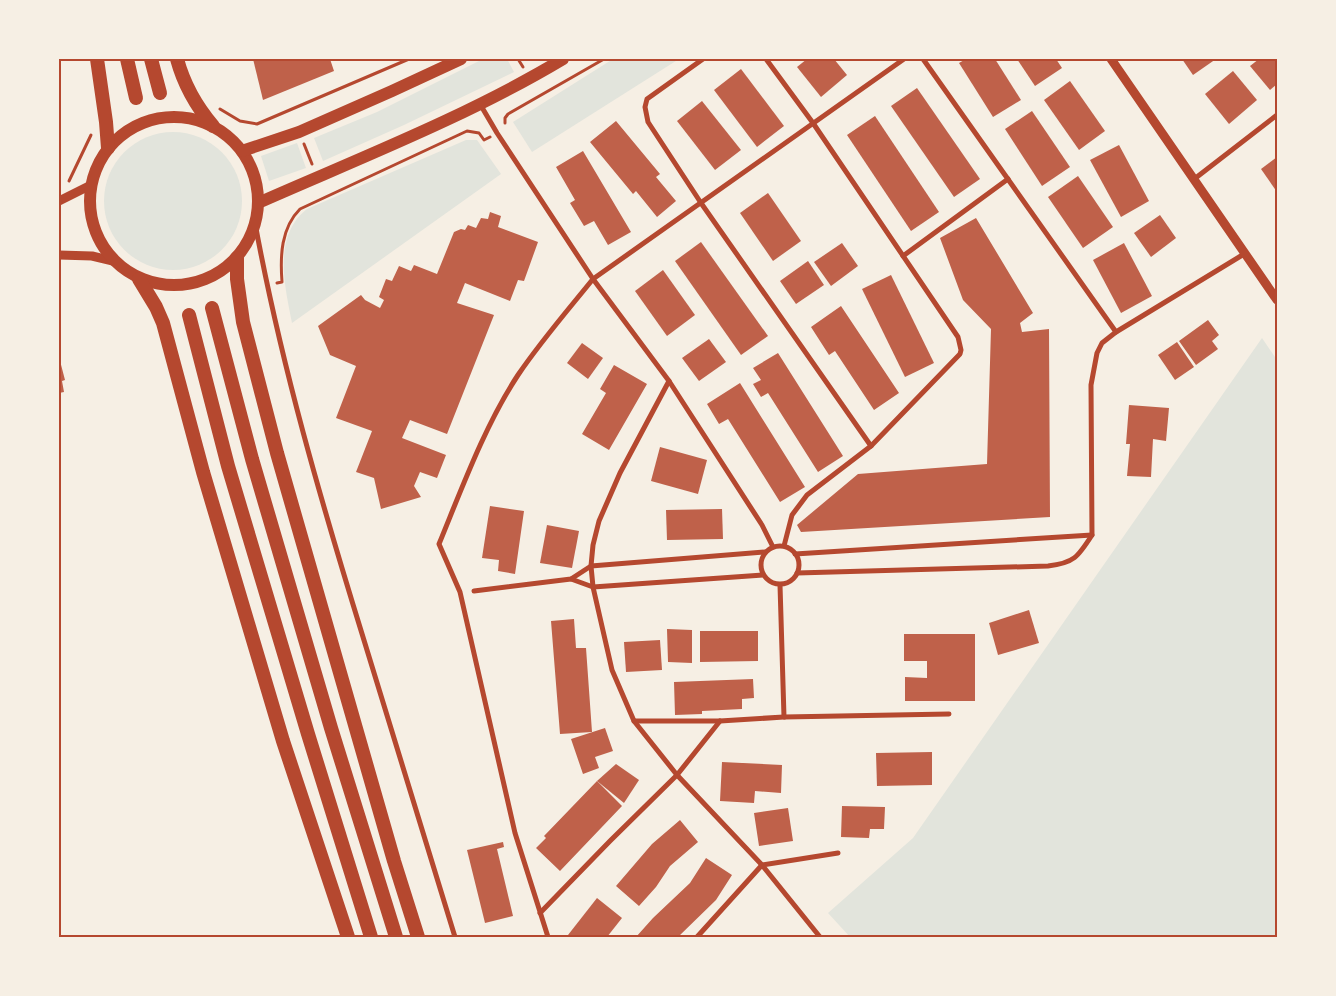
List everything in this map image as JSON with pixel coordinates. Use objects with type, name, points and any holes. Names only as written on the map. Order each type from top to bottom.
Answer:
[{"type":"highway","points":[[97,59],[108,148]]},
{"type":"highway","points":[[126,59],[136,98]]},
{"type":"highway","points":[[151,59],[160,93]]},
{"type":"highway","points":[[177,59],[188,89],[199,109],[213,126]]},
{"type":"highway","points":[[237,258],[237,279],[243,322],[277,452],[394,861],[418,937]]},
{"type":"highway","points":[[139,278],[163,322],[203,472],[283,741],[348,937]]},
{"type":"highway","points":[[212,308],[255,469],[328,718],[396,937]]},
{"type":"highway","points":[[189,315],[228,466],[371,937]]},
{"type":"main road","points":[[242,151],[299,132],[461,59]]},
{"type":"main road","points":[[258,203],[480,104],[530,79],[563,59]]},
{"type":"main road","points":[[176,116],[195,119],[213,126],[229,137],[242,151],[251,167],[257,184],[258,203],[255,224],[245,248],[237,258],[216,274],[191,284],[174,286],[156,284],[126,271],[113,261],[103,248],[91,218],[89,201],[91,185],[100,160],[108,148],[122,134],[139,124],[157,118],[176,116]]},
{"type":"street","points":[[703,59],[647,99],[645,107],[648,122],[701,203],[871,446]]},
{"type":"street","points":[[766,59],[813,123],[958,337],[961,350],[960,354],[871,446],[807,496],[792,515],[784,546]]},
{"type":"street","points":[[548,937],[515,833],[460,592],[440,544],[480,447],[518,376],[556,324],[593,279],[904,59]]},
{"type":"street","points":[[923,59],[1116,332]]},
{"type":"street","points":[[1111,59],[1277,300]]},
{"type":"street","points":[[480,104],[593,279],[669,381],[762,525],[773,547]]},
{"type":"street","points":[[1193,180],[1277,115]]},
{"type":"street","points":[[903,256],[1008,179]]},
{"type":"street","points":[[59,201],[91,185]]},
{"type":"street","points":[[255,224],[286,369],[337,550],[455,937]]},
{"type":"street","points":[[797,573],[1048,566],[1064,564],[1075,558],[1082,552],[1092,535],[1091,385],[1097,352],[1102,343],[1116,332],[1244,254]]},
{"type":"street","points":[[59,255],[84,255],[113,261]]},
{"type":"street","points":[[669,381],[620,473],[602,514],[593,546],[591,566],[593,587],[612,670],[634,722],[677,775],[762,865],[820,937]]},
{"type":"street","points":[[795,554],[1092,535]]},
{"type":"street","points":[[474,591],[570,578],[591,566],[765,552],[773,547],[784,546],[795,554],[798,560],[799,567],[793,579],[780,585],[768,581],[763,576],[760,564],[765,552]]},
{"type":"street","points":[[570,578],[593,587],[763,576]]},
{"type":"street","points":[[780,585],[784,717]]},
{"type":"street","points":[[634,722],[949,714]]},
{"type":"street","points":[[540,913],[677,775],[720,721]]},
{"type":"street","points":[[697,937],[762,865],[838,853]]},
{"type":"path","points":[[219,108],[240,120],[257,124],[409,59]]},
{"type":"path","points":[[267,284],[282,282],[282,255],[285,234],[294,214],[300,209],[467,131],[479,133],[484,140],[508,127],[504,120],[508,114],[604,59]]},
{"type":"path","points":[[291,109],[324,197]]},
{"type":"path","points":[[59,201],[93,130]]},
{"type":"shaded area","points":[[483,59],[507,59],[514,72],[404,125],[323,161],[314,138],[377,112]]},
{"type":"shaded area","points":[[613,59],[679,59],[532,152],[513,122]]},
{"type":"shaded area","points":[[173,132],[199,137],[222,152],[237,175],[242,201],[237,227],[222,250],[199,265],[173,270],[147,265],[124,250],[109,227],[104,201],[109,175],[124,152],[147,137]]},
{"type":"shaded area","points":[[466,140],[477,140],[501,174],[292,323],[286,294],[284,263],[285,247],[289,233],[296,220],[307,209]]},
{"type":"shaded area","points":[[297,143],[306,168],[269,181],[261,156]]},
{"type":"shaded area","points":[[1262,338],[1277,360],[1277,937],[850,937],[828,913],[913,838]]},
{"type":"building","points":[[253,59],[330,59],[334,71],[263,100]]},
{"type":"building","points":[[807,59],[834,59],[847,75],[821,97],[797,67]]},
{"type":"building","points":[[966,59],[995,59],[1021,100],[993,117],[959,63]]},
{"type":"building","points":[[1017,59],[1056,59],[1062,68],[1035,86]]},
{"type":"building","points":[[1182,59],[1216,59],[1193,75]]},
{"type":"building","points":[[1259,59],[1277,59],[1277,84],[1270,90],[1250,66]]},
{"type":"building","points":[[741,69],[784,126],[757,147],[714,90]]},
{"type":"building","points":[[1233,71],[1257,100],[1229,124],[1205,94]]},
{"type":"building","points":[[1070,81],[1105,131],[1079,150],[1044,100]]},
{"type":"building","points":[[917,88],[980,179],[954,197],[891,106]]},
{"type":"building","points":[[702,101],[741,150],[715,170],[677,121]]},
{"type":"building","points":[[1032,111],[1070,167],[1042,186],[1005,129]]},
{"type":"building","points":[[875,116],[939,212],[911,231],[847,135]]},
{"type":"building","points":[[616,121],[660,174],[656,177],[676,201],[657,217],[636,191],[633,194],[590,142]]},
{"type":"building","points":[[1119,145],[1149,201],[1121,217],[1090,160]]},
{"type":"building","points":[[583,151],[631,232],[608,245],[594,221],[584,226],[570,203],[575,200],[556,167]]},
{"type":"building","points":[[1277,157],[1277,192],[1261,169]]},
{"type":"building","points":[[1078,176],[1113,227],[1083,248],[1048,197]]},
{"type":"building","points":[[768,193],[801,241],[773,261],[740,213]]},
{"type":"building","points":[[490,212],[501,216],[498,227],[538,242],[524,281],[518,280],[510,301],[465,283],[457,303],[494,315],[447,434],[410,420],[402,438],[446,455],[437,478],[420,472],[414,486],[421,497],[381,509],[374,478],[356,472],[372,431],[336,418],[356,366],[330,355],[318,326],[361,295],[365,300],[380,308],[384,300],[379,297],[386,279],[392,281],[399,266],[411,271],[414,265],[437,274],[454,232],[461,229],[465,230],[468,225],[476,228],[481,218],[488,219]]},
{"type":"building","points":[[1160,215],[1176,238],[1151,257],[1134,233]]},
{"type":"building","points":[[976,218],[1033,313],[1020,323],[1022,332],[1049,329],[1050,517],[801,532],[797,525],[858,474],[987,464],[991,329],[963,300],[940,238]]},
{"type":"building","points":[[701,242],[768,336],[741,355],[675,261]]},
{"type":"building","points":[[842,243],[858,266],[831,286],[814,262]]},
{"type":"building","points":[[1124,243],[1152,296],[1121,313],[1093,260]]},
{"type":"building","points":[[808,261],[824,285],[796,304],[780,281]]},
{"type":"building","points":[[663,270],[695,315],[667,336],[635,291]]},
{"type":"building","points":[[891,275],[934,363],[905,377],[862,289]]},
{"type":"building","points":[[841,306],[899,393],[874,410],[835,351],[829,355],[811,327]]},
{"type":"building","points":[[1208,320],[1219,335],[1212,341],[1218,349],[1196,365],[1179,341]]},
{"type":"building","points":[[709,339],[726,362],[699,381],[682,358]]},
{"type":"building","points":[[1177,342],[1194,367],[1175,380],[1158,355]]},
{"type":"building","points":[[582,343],[603,358],[588,379],[567,363]]},
{"type":"building","points":[[778,353],[843,456],[818,472],[768,393],[761,397],[753,384],[761,380],[753,368]]},
{"type":"building","points":[[59,357],[65,380],[62,381],[64,392],[59,393]]},
{"type":"building","points":[[614,365],[647,384],[609,450],[582,434],[606,393],[600,389]]},
{"type":"building","points":[[740,383],[805,487],[780,502],[728,419],[719,424],[707,404]]},
{"type":"building","points":[[1129,405],[1169,408],[1166,441],[1153,439],[1151,477],[1127,476],[1130,444],[1126,444]]},
{"type":"building","points":[[660,447],[707,460],[698,494],[651,481]]},
{"type":"building","points":[[490,506],[524,511],[515,574],[498,571],[499,560],[482,558]]},
{"type":"building","points":[[722,509],[723,539],[667,540],[666,510]]},
{"type":"building","points":[[547,525],[579,531],[572,568],[540,563]]},
{"type":"building","points":[[1029,610],[1039,643],[998,655],[989,623]]},
{"type":"building","points":[[574,619],[576,648],[586,648],[592,732],[560,734],[551,621]]},
{"type":"building","points":[[667,629],[692,630],[692,663],[668,662]]},
{"type":"building","points":[[700,631],[758,631],[758,661],[700,662]]},
{"type":"building","points":[[904,634],[975,634],[975,701],[905,701],[905,677],[927,678],[927,661],[904,661]]},
{"type":"building","points":[[660,640],[662,670],[626,672],[624,642]]},
{"type":"building","points":[[753,679],[754,698],[742,699],[742,709],[702,711],[702,714],[675,715],[674,682]]},
{"type":"building","points":[[605,728],[613,751],[595,757],[599,768],[583,774],[571,739]]},
{"type":"building","points":[[932,752],[932,785],[877,786],[876,753]]},
{"type":"building","points":[[722,762],[782,765],[781,793],[755,791],[754,803],[720,801]]},
{"type":"building","points":[[616,764],[639,780],[624,803],[597,781]]},
{"type":"building","points":[[597,781],[622,806],[560,871],[536,848],[546,838],[544,836]]},
{"type":"building","points":[[842,806],[885,807],[884,829],[870,829],[869,838],[841,837]]},
{"type":"building","points":[[788,808],[793,841],[759,846],[754,813]]},
{"type":"building","points":[[680,820],[698,842],[670,866],[656,887],[639,906],[616,886],[652,844]]},
{"type":"building","points":[[503,842],[504,847],[497,849],[513,916],[485,923],[467,850]]},
{"type":"building","points":[[706,858],[732,875],[716,900],[678,937],[636,937],[690,883]]},
{"type":"building","points":[[597,898],[622,918],[607,937],[571,937],[568,935]]}]
